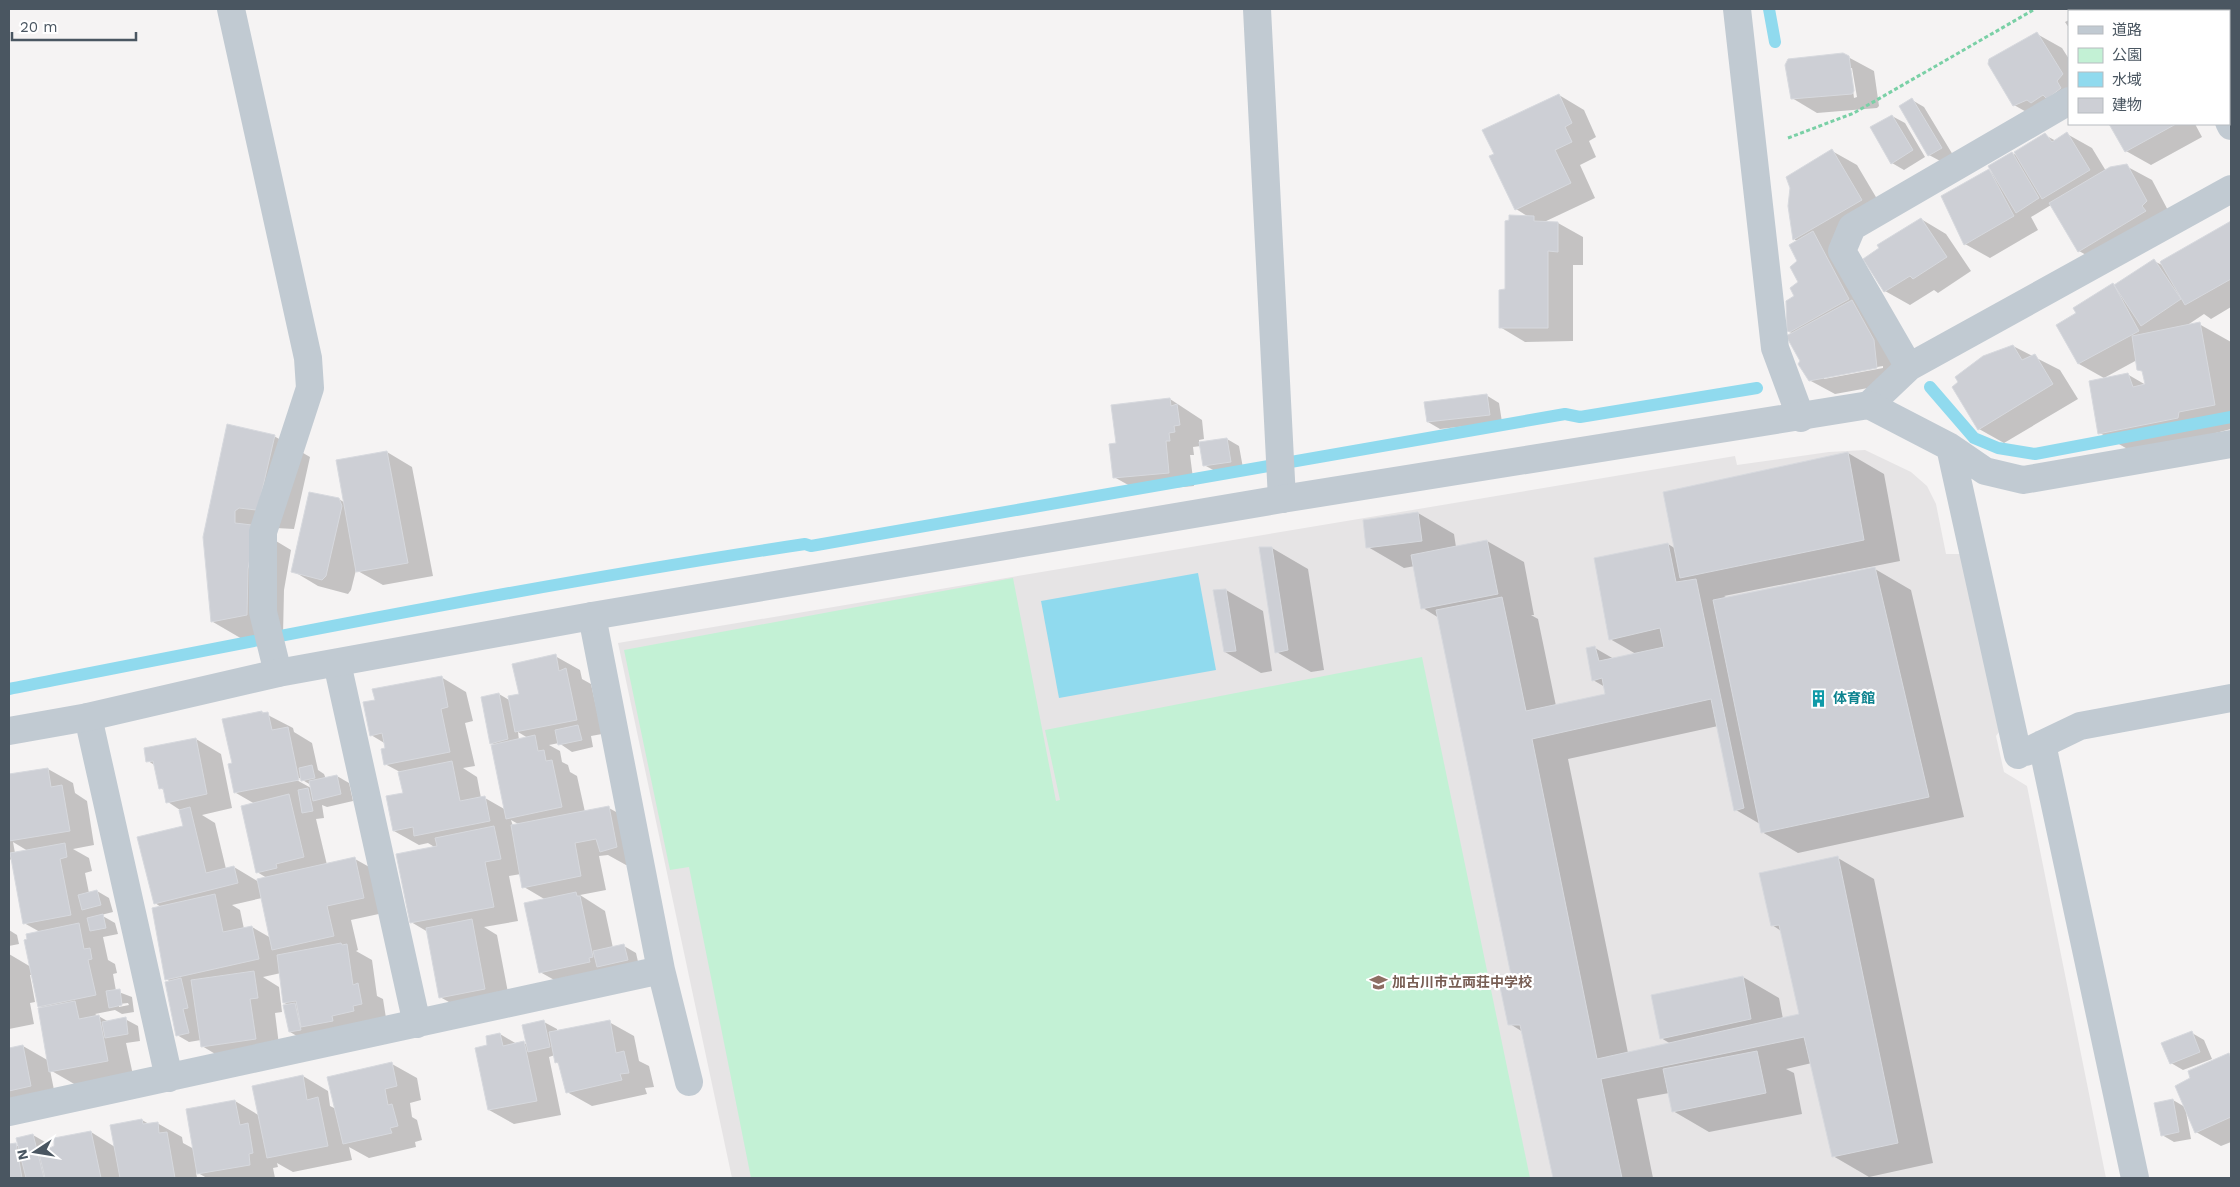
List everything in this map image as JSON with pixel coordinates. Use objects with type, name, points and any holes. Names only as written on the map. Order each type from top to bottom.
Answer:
[{"type":"street","points":[[231,9],[308,368],[310,388],[263,532],[262,612],[278,674]]},
{"type":"street","points":[[1257,9],[1282,499]]},
{"type":"street","points":[[1737,9],[1775,348],[1801,418]]},
{"type":"street","points":[[1909,367],[1842,251],[1852,227],[2068,102]]},
{"type":"street","points":[[9,730],[88,717],[278,674],[592,616],[1282,499],[1801,418],[1869,405],[1909,367],[2231,189]]},
{"type":"street","points":[[1869,405],[1950,447],[1985,471],[2023,480],[2231,444]]},
{"type":"street","points":[[1950,447],[2009,755],[2042,744],[2080,726],[2231,698]]},
{"type":"street","points":[[592,616],[661,970],[688,1082]]},
{"type":"street","points":[[337,663],[417,1024]]},
{"type":"street","points":[[88,717],[169,1078]]},
{"type":"street","points":[[2042,744],[2134,1178]]},
{"type":"street","points":[[9,1112],[661,970]]},
{"type":"path","points":[[1753,150],[1854,114],[2035,9]]},
{"type":"shaded area","name":"加古川市立両荘中学校","points":[[1865,450],[1911,472],[1927,486],[1936,504],[1946,554],[1961,554],[1999,732],[1996,736],[2004,772],[2027,786],[2106,1178],[732,1178],[618,643],[1735,456],[1737,465],[1829,452]]},
{"type":"green space","points":[[1013,578],[1056,801],[1060,800],[1045,730],[1422,657],[1530,1178],[751,1178],[689,867],[670,870],[624,650]]},
{"type":"water","points":[[1198,573],[1216,670],[1059,698],[1041,601]]},
{"type":"building","points":[[2121,9],[2122,10],[2083,10]]},
{"type":"building","points":[[2231,9],[2230,60],[2230,10],[2203,10]]},
{"type":"building","points":[[2037,32],[2063,74],[2057,81],[2061,88],[2047,99],[2043,95],[2031,103],[2027,100],[2013,106],[1988,64],[1989,59]]},
{"type":"building","points":[[1843,53],[1849,56],[1854,91],[1852,94],[1791,99],[1785,65],[1788,59]]},
{"type":"building","points":[[1559,94],[1572,123],[1565,127],[1572,142],[1555,150],[1571,183],[1515,210],[1489,156],[1494,154],[1482,130]]},
{"type":"building","points":[[1912,98],[1942,148],[1928,156],[1899,106]]},
{"type":"building","points":[[1892,115],[1913,150],[1891,164],[1870,127]]},
{"type":"building","points":[[2110,125],[2174,125],[2125,152]]},
{"type":"building","points":[[2067,132],[2090,170],[2042,199],[2014,152],[2045,133],[2052,142]]},
{"type":"building","points":[[1832,149],[1862,200],[1793,240],[1788,206],[1790,188],[1786,177]]},
{"type":"building","points":[[2012,152],[2039,198],[2016,213],[1988,166]]},
{"type":"building","points":[[2127,164],[2147,201],[2142,206],[2146,211],[2078,252],[2049,203],[2110,167]]},
{"type":"building","points":[[1989,169],[2014,216],[1964,245],[1941,196]]},
{"type":"building","points":[[1509,215],[1534,216],[1534,221],[1558,222],[1558,252],[1548,251],[1548,328],[1499,328],[1499,290],[1505,289],[1505,221],[1509,220]]},
{"type":"building","points":[[1921,218],[1947,257],[1913,279],[1910,276],[1884,292],[1863,259],[1879,248],[1877,245]]},
{"type":"building","points":[[2231,221],[2231,279],[2185,305],[2160,262]]},
{"type":"building","points":[[1813,231],[1849,299],[1790,332],[1787,331],[1786,301],[1794,296],[1790,288],[1798,282],[1790,267],[1797,261],[1789,245]]},
{"type":"building","points":[[2154,259],[2181,299],[2141,326],[2114,285]]},
{"type":"building","points":[[2113,283],[2139,331],[2078,364],[2056,325],[2076,313],[2073,308]]},
{"type":"building","points":[[1852,300],[1874,340],[1877,368],[1809,381],[1798,364],[1800,361],[1786,336]]},
{"type":"building","points":[[2200,322],[2215,405],[2179,412],[2178,418],[2098,434],[2089,381],[2128,373],[2133,387],[2145,384],[2142,371],[2137,370],[2132,336]]},
{"type":"building","points":[[2013,345],[2022,360],[2035,354],[2053,384],[1978,430],[1952,387],[1958,382],[1955,377],[1983,356]]},
{"type":"building","points":[[1487,394],[1490,415],[1427,422],[1424,402]]},
{"type":"building","points":[[1170,398],[1171,406],[1177,404],[1180,425],[1174,426],[1175,432],[1169,433],[1170,441],[1166,441],[1169,473],[1113,478],[1109,444],[1116,443],[1111,405]]},
{"type":"building","points":[[227,424],[275,435],[258,508],[256,510],[239,508],[235,511],[235,523],[252,525],[255,529],[248,569],[247,615],[211,622],[203,537]]},
{"type":"building","points":[[1227,438],[1231,462],[1203,466],[1199,442]]},
{"type":"building","points":[[387,451],[408,563],[356,572],[336,460]]},
{"type":"building","points":[[1848,452],[1864,540],[1680,578],[1663,492]]},
{"type":"building","points":[[309,492],[339,498],[342,506],[326,576],[322,580],[291,572]]},
{"type":"building","points":[[1418,512],[1422,541],[1366,548],[1363,520]]},
{"type":"building","points":[[1487,540],[1498,594],[1421,609],[1411,555]]},
{"type":"building","points":[[1668,543],[1676,582],[1696,579],[1744,808],[1734,811],[1711,699],[1532,739],[1597,1059],[1799,1014],[1779,925],[1771,926],[1759,873],[1838,856],[1898,1143],[1832,1157],[1804,1037],[1601,1079],[1622,1178],[1553,1178],[1520,1025],[1508,1025],[1500,987],[1513,985],[1436,610],[1502,597],[1526,711],[1605,694],[1602,678],[1592,681],[1586,648],[1595,646],[1599,661],[1664,647],[1660,628],[1609,640],[1594,558]]},
{"type":"building","points":[[1259,547],[1272,547],[1288,650],[1275,653]]},
{"type":"building","name":"体育館","points":[[1875,567],[1929,797],[1761,833],[1713,600]]},
{"type":"building","points":[[1226,589],[1236,651],[1224,652],[1213,590]]},
{"type":"building","points":[[556,654],[559,671],[566,668],[577,720],[515,732],[508,696],[519,694],[512,664]]},
{"type":"building","points":[[442,676],[448,707],[441,709],[450,752],[384,765],[381,749],[385,748],[382,733],[370,736],[363,702],[375,700],[372,689]]},
{"type":"building","points":[[499,693],[508,739],[490,744],[481,697]]},
{"type":"building","points":[[262,711],[262,713],[268,712],[272,730],[288,727],[299,780],[234,793],[228,764],[232,763],[222,719]]},
{"type":"building","points":[[578,725],[582,740],[558,745],[555,730]]},
{"type":"building","points":[[535,735],[538,751],[544,750],[546,761],[552,760],[562,807],[506,819],[491,745]]},
{"type":"building","points":[[196,738],[207,794],[166,803],[163,788],[159,789],[153,761],[146,762],[144,748]]},
{"type":"building","points":[[452,761],[460,801],[485,796],[490,821],[414,836],[413,827],[393,831],[386,796],[403,793],[398,772]]},
{"type":"building","points":[[312,765],[315,778],[301,781],[299,768]]},
{"type":"building","points":[[48,768],[51,787],[62,785],[70,831],[9,841],[9,774]]},
{"type":"building","points":[[337,775],[341,794],[313,801],[309,781]]},
{"type":"building","points":[[308,788],[313,811],[302,813],[298,790]]},
{"type":"building","points":[[289,794],[304,857],[276,864],[277,868],[256,873],[241,806]]},
{"type":"building","points":[[609,806],[617,847],[600,852],[596,839],[575,843],[581,876],[522,888],[511,825]]},
{"type":"building","points":[[190,807],[206,873],[234,866],[238,883],[154,904],[137,837],[183,826],[179,810]]},
{"type":"building","points":[[494,826],[501,859],[485,862],[494,907],[410,923],[396,854],[437,846],[435,838]]},
{"type":"building","points":[[65,843],[67,857],[60,859],[71,915],[23,924],[10,853]]},
{"type":"building","points":[[355,857],[364,898],[327,906],[334,936],[272,950],[257,879]]},
{"type":"building","points":[[97,890],[101,905],[82,910],[78,895]]},
{"type":"building","points":[[576,892],[577,896],[580,896],[593,957],[589,958],[590,962],[539,973],[524,903]]},
{"type":"building","points":[[215,894],[223,932],[252,926],[259,959],[165,980],[152,908]]},
{"type":"building","points":[[103,914],[106,928],[90,931],[87,918]]},
{"type":"building","points":[[472,919],[485,989],[439,998],[426,928]]},
{"type":"building","points":[[79,923],[84,949],[90,948],[92,959],[88,960],[96,995],[38,1007],[24,940],[27,939],[26,934]]},
{"type":"building","points":[[341,943],[342,945],[347,944],[353,985],[358,983],[362,1004],[353,1006],[354,1011],[332,1016],[333,1021],[301,1027],[296,1001],[283,1003],[277,955]]},
{"type":"building","points":[[624,944],[628,960],[597,967],[593,951]]},
{"type":"building","points":[[254,971],[258,998],[250,999],[256,1039],[201,1047],[191,980]]},
{"type":"building","points":[[1743,976],[1751,1019],[1660,1039],[1651,995]]},
{"type":"building","points":[[181,978],[188,1008],[183,1009],[189,1033],[176,1036],[165,982]]},
{"type":"building","points":[[120,989],[122,1005],[109,1008],[106,991]]},
{"type":"building","points":[[75,1001],[79,1019],[99,1015],[108,1061],[49,1072],[38,1008]]},
{"type":"building","points":[[295,1003],[301,1030],[289,1032],[283,1005]]},
{"type":"building","points":[[126,1017],[128,1034],[105,1038],[102,1022]]},
{"type":"building","points":[[544,1020],[550,1047],[528,1052],[522,1025]]},
{"type":"building","points":[[610,1020],[616,1053],[624,1051],[629,1073],[620,1074],[622,1080],[566,1093],[558,1062],[555,1063],[549,1032]]},
{"type":"building","points":[[2192,1031],[2200,1052],[2170,1064],[2161,1043]]},
{"type":"building","points":[[500,1033],[503,1046],[524,1041],[537,1101],[488,1110],[475,1048],[487,1045],[486,1036]]},
{"type":"building","points":[[23,1045],[31,1086],[9,1091],[9,1048]]},
{"type":"building","points":[[1757,1051],[1766,1093],[1672,1112],[1663,1069]]},
{"type":"building","points":[[2229,1053],[2231,1059],[2231,1117],[2195,1133],[2175,1086],[2190,1078],[2188,1071]]},
{"type":"building","points":[[392,1062],[397,1086],[385,1089],[388,1105],[392,1104],[398,1126],[390,1128],[392,1133],[343,1144],[327,1077]]},
{"type":"building","points":[[303,1075],[307,1100],[318,1097],[328,1146],[267,1158],[252,1086]]},
{"type":"building","points":[[2173,1099],[2179,1132],[2161,1136],[2154,1103]]},
{"type":"building","points":[[235,1100],[240,1125],[248,1123],[253,1153],[249,1154],[250,1165],[197,1174],[186,1109]]},
{"type":"building","points":[[142,1119],[143,1124],[158,1122],[159,1133],[167,1132],[175,1178],[120,1178],[110,1125]]},
{"type":"building","points":[[91,1131],[101,1178],[45,1178],[39,1153],[54,1146],[54,1138]]},
{"type":"building","points":[[33,1134],[44,1178],[26,1178],[16,1138]]},
{"type":"building","points":[[16,1143],[22,1178],[9,1178],[9,1144]]},
{"type":"waterway","points":[[1769,9],[1775,42]]},
{"type":"waterway","points":[[1930,387],[1974,438],[1998,448],[2035,454],[2231,417]]},
{"type":"waterway","points":[[9,689],[406,612],[605,576],[805,544],[811,546],[1565,414],[1580,417],[1757,388]]},
{"type":"place","name":"体育館","points":[[1819,698]]},
{"type":"place","name":"加古川市立両荘中学校","points":[[1378,982]]}]
